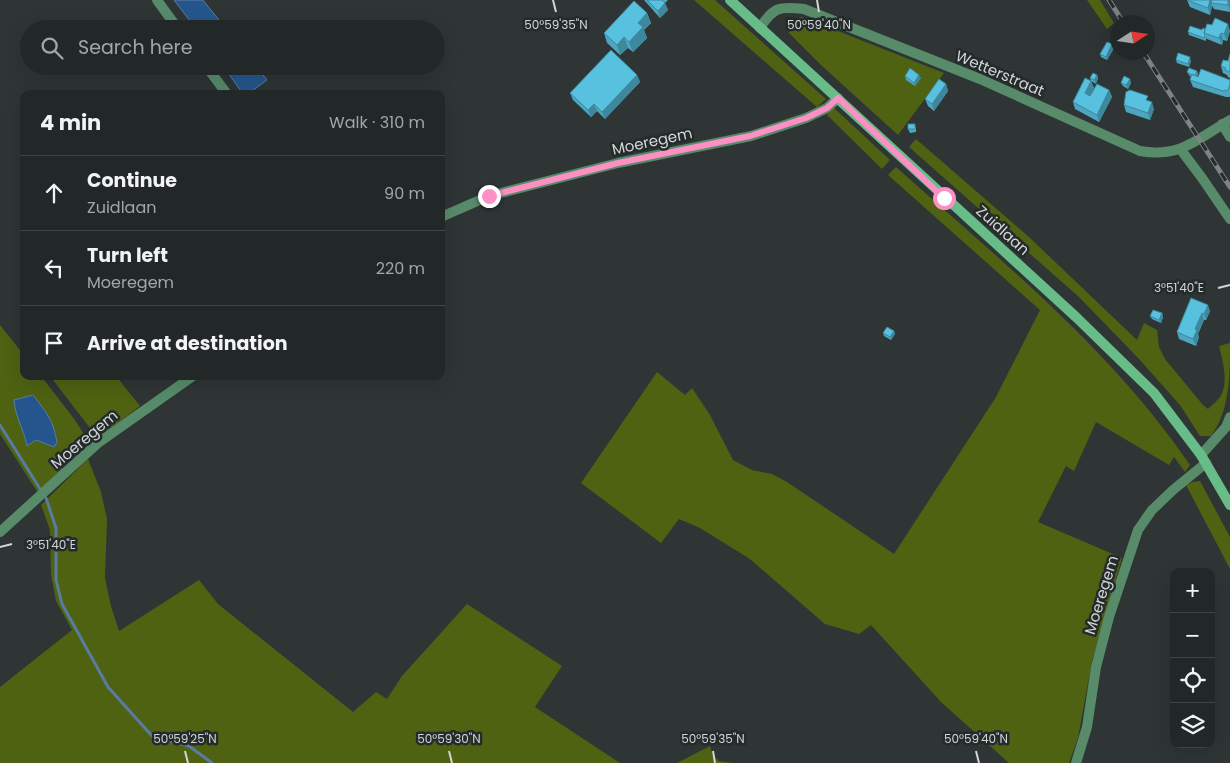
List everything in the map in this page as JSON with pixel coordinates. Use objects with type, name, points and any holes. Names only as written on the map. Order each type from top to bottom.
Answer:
[{"type":"main road","name":"Zuidlaan","points":[[730,0],[1083,324],[1154,393],[1203,459],[1230,505]]},
{"type":"street","points":[[157,0],[171,20]]},
{"type":"street","name":"Wetterstraat","points":[[760,28],[767,17],[776,10],[788,7],[804,9],[980,79],[1140,151],[1157,154],[1180,150],[1226,122]]},
{"type":"street","points":[[213,75],[224,90]]},
{"type":"street","name":"Moeregem","points":[[445,215],[489,196],[618,163],[750,136],[806,118],[827,108],[838,98]]},
{"type":"street","points":[[1226,122],[1230,137]]},
{"type":"street","points":[[1180,150],[1230,219]]},
{"type":"street","name":"Moeregem","points":[[0,532],[98,443],[187,380]]},
{"type":"street","name":"Moeregem","points":[[1076,763],[1087,727],[1096,668],[1109,617],[1138,530],[1152,510],[1203,459],[1226,426],[1230,417]]},
{"type":"green space","points":[[694,0],[715,0],[826,99],[817,107]]},
{"type":"green space","points":[[1087,0],[1100,0],[1110,16],[1110,26],[1107,29]]},
{"type":"green space","points":[[802,17],[944,73],[898,135],[821,65],[789,33],[792,22]]},
{"type":"green space","points":[[834,108],[890,160],[882,169],[827,115]]},
{"type":"green space","points":[[916,139],[1029,237],[1137,340],[1144,323],[1157,330],[1159,347],[1165,359],[1208,409],[1220,397],[1223,391],[1225,379],[1219,346],[1230,343],[1228,392],[1222,415],[1211,436],[1200,436],[1180,405],[1079,297],[909,147]]},
{"type":"green space","points":[[896,167],[1014,272],[1090,344],[1159,423],[1190,465],[1185,472],[1174,457],[1169,465],[1096,422],[1074,471],[1066,466],[1038,522],[1122,558],[1092,661],[1078,738],[1069,763],[1009,763],[941,702],[871,625],[859,634],[825,624],[750,559],[700,528],[679,519],[661,543],[581,483],[657,372],[685,395],[692,388],[710,415],[733,460],[752,470],[772,474],[787,482],[894,554],[996,397],[1040,310],[888,175]]},
{"type":"green space","points":[[0,325],[20,350],[20,380],[44,380],[75,420],[89,442],[66,460],[60,473],[38,493],[0,434]],"holes":[[[21,425],[46,444],[36,440],[27,446]]]},
{"type":"green space","points":[[53,380],[119,380],[140,406],[102,435],[96,436]]},
{"type":"green space","points":[[88,459],[101,492],[107,519],[105,578],[119,631],[199,580],[218,604],[353,712],[376,692],[387,699],[402,676],[467,604],[562,666],[535,707],[620,763],[0,763],[0,687],[72,630],[56,601],[51,575],[50,530],[41,505]]},
{"type":"green space","points":[[1200,481],[1230,537],[1230,569],[1186,485]]},
{"type":"green space","points":[[710,746],[713,756],[719,761],[733,763],[677,763]]},
{"type":"water","points":[[174,0],[203,0],[219,20],[189,20]]},
{"type":"water","points":[[229,75],[263,75],[267,80],[253,90],[240,90]]},
{"type":"water","points":[[33,395],[51,422],[57,442],[54,447],[36,440],[27,446],[14,400]]},
{"type":"building","points":[[647,0],[662,0],[665,3],[658,11]]},
{"type":"building","points":[[1187,0],[1210,0],[1208,8]]},
{"type":"building","points":[[1212,0],[1228,0],[1228,5],[1211,3]]},
{"type":"building","points":[[634,1],[647,13],[638,23],[643,27],[629,42],[624,37],[617,45],[604,33]]},
{"type":"building","points":[[1215,18],[1228,24],[1224,34],[1221,33],[1219,38],[1204,33],[1207,24],[1212,25]]},
{"type":"building","points":[[1190,26],[1202,30],[1203,28],[1205,29],[1204,38],[1188,32]]},
{"type":"building","points":[[1107,42],[1110,43],[1106,57],[1100,54]]},
{"type":"building","points":[[611,50],[637,75],[602,112],[594,104],[588,110],[570,93]]},
{"type":"building","points":[[1178,53],[1190,57],[1188,64],[1176,60]]},
{"type":"building","points":[[1230,54],[1230,72],[1221,66],[1223,60],[1228,61]]},
{"type":"building","points":[[910,68],[919,75],[914,83],[905,76]]},
{"type":"building","points":[[1189,68],[1197,71],[1195,75],[1187,72]]},
{"type":"building","points":[[1201,69],[1230,80],[1228,90],[1223,91],[1190,80],[1192,74],[1198,77]]},
{"type":"building","points":[[1093,73],[1097,75],[1094,80],[1090,78]]},
{"type":"building","points":[[1124,76],[1130,79],[1126,85],[1121,83]]},
{"type":"building","points":[[1085,78],[1091,81],[1085,93],[1090,96],[1097,84],[1109,90],[1097,115],[1073,102]]},
{"type":"building","points":[[939,79],[946,84],[932,104],[925,99]]},
{"type":"building","points":[[1130,90],[1148,96],[1146,100],[1152,102],[1148,113],[1124,105],[1126,92]]},
{"type":"building","points":[[908,124],[915,124],[915,129],[908,129]]},
{"type":"building","points":[[1191,298],[1208,305],[1204,314],[1202,313],[1193,339],[1177,332]]},
{"type":"building","points":[[1153,310],[1162,313],[1159,320],[1150,316]]},
{"type":"building","points":[[887,327],[894,331],[890,337],[883,333]]},
{"type":"waterway","points":[[0,425],[42,492]]},
{"type":"waterway","points":[[46,498],[56,528],[56,580],[62,604],[108,687],[152,736],[189,746],[212,763]]},
{"type":"railway","points":[[1109,0],[1119,15]]},
{"type":"railway","points":[[1148,60],[1230,187]]},
{"type":"route","points":[[489,196],[618,163],[750,136],[806,118],[827,108],[838,98],[944,198]]}]
